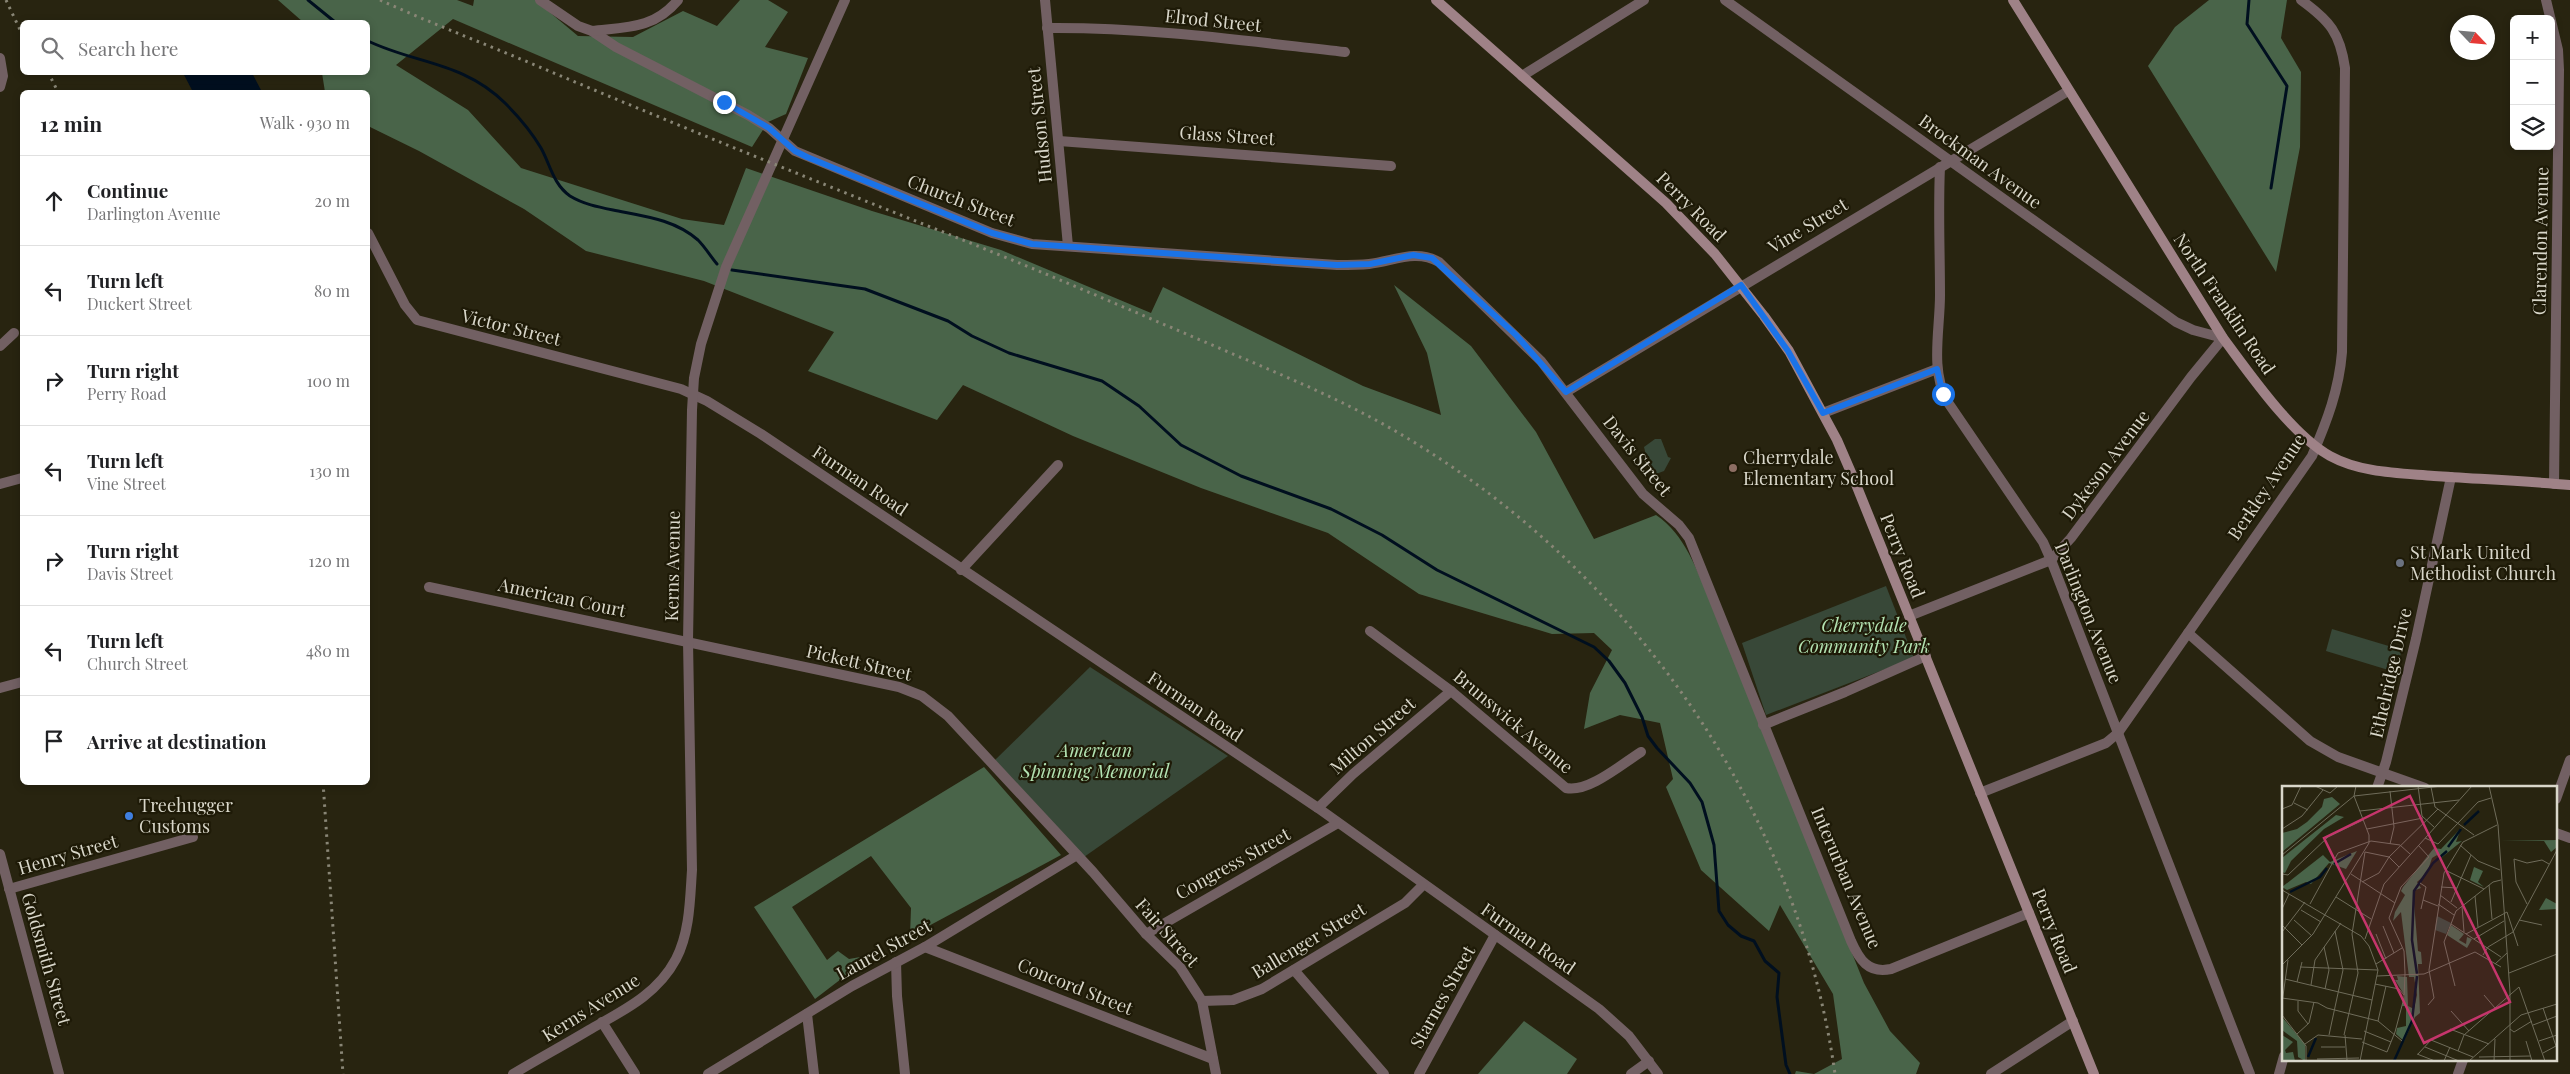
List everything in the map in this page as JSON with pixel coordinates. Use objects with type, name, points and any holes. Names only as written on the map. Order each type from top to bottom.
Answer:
[{"type":"street","name":"Church Street","points":[[540,0],[570,22],[592,31],[638,59],[748,115],[769,128],[795,151],[992,233],[1032,244],[1337,265],[1370,264],[1420,255]]},
{"type":"street","points":[[592,31],[652,22],[668,11],[678,0]]},
{"type":"street","name":"Kerns Avenue","points":[[513,1074],[643,998],[660,982],[677,958],[686,930],[692,870],[688,641],[693,395],[701,344],[726,267],[845,0]]},
{"type":"street","name":"Hudson Street","points":[[1045,0],[1068,246]]},
{"type":"street","name":"Perry Road","points":[[1436,0],[1666,203],[1709,247],[1741,285],[1788,351],[1823,413],[1853,477],[2094,1074]]},
{"type":"street","points":[[1522,76],[1644,0]]},
{"type":"street","name":"Brockman Avenue","points":[[1725,0],[2176,322],[2193,330],[2223,338]]},
{"type":"street","name":"North Franklin Road","points":[[2012,0],[2223,338],[2293,424],[2316,446],[2329,455],[2361,467],[2451,477],[2570,486]]},
{"type":"street","name":"Berkley Avenue","points":[[1980,793],[2106,743],[2118,732],[2285,495],[2316,446],[2333,405],[2342,352],[2345,68],[2340,41],[2331,25],[2302,0]]},
{"type":"street","name":"Clarendon Avenue","points":[[2546,0],[2558,50],[2559,70],[2554,484]]},
{"type":"street","name":"Elrod Street","points":[[1047,28],[1098,28],[1183,34],[1346,52]]},
{"type":"street","points":[[0,58],[3,76],[0,87]]},
{"type":"street","name":"Vine Street","points":[[1566,392],[1741,285],[2068,91]]},
{"type":"street","name":"Glass Street","points":[[1059,140],[1391,166]]},
{"type":"street","name":"Darlington Avenue","points":[[1940,167],[1938,221],[1940,295],[1937,369],[1941,387],[1947,402],[2043,542],[2250,1074]]},
{"type":"street","name":"Victor Street","points":[[370,237],[404,304],[417,320],[672,387],[693,395]]},
{"type":"street","name":"Davis Street","points":[[1420,255],[1432,258],[1446,269],[1516,335],[1566,392],[1643,494],[1679,525],[1689,538],[1763,725]]},
{"type":"street","points":[[0,346],[14,333]]},
{"type":"street","name":"Dykeson Avenue","points":[[1909,616],[2051,560],[2071,538],[2191,377],[2223,338]]},
{"type":"street","points":[[1823,413],[1937,369]]},
{"type":"street","name":"Furman Road","points":[[693,395],[760,434],[1318,808],[1423,885],[1599,1009],[1629,1036],[1658,1074]]},
{"type":"street","points":[[961,570],[1058,466]]},
{"type":"street","name":"Ethelridge Drive","points":[[2378,786],[2418,630],[2451,477]]},
{"type":"street","points":[[0,484],[20,479]]},
{"type":"street","name":"American Court","points":[[430,587],[688,641]]},
{"type":"street","name":"Brunswick Avenue","points":[[1370,631],[1451,690],[1566,788],[1576,789],[1589,785],[1641,752]]},
{"type":"street","points":[[2188,633],[2310,741],[2338,757],[2419,786]]},
{"type":"street","name":"Pickett Street","points":[[688,641],[899,687],[922,696],[948,716],[1077,855]]},
{"type":"street","points":[[1763,725],[1845,692],[1926,656]]},
{"type":"street","points":[[0,688],[20,683]]},
{"type":"street","name":"Milton Street","points":[[1318,808],[1352,774],[1451,690]]},
{"type":"street","name":"Interurban Avenue","points":[[1763,725],[1802,816],[1851,941],[1858,956],[1866,965],[1880,970],[1891,969],[2029,913]]},
{"type":"street","points":[[2558,793],[2570,760]]},
{"type":"street","name":"Congress Street","points":[[1146,934],[1338,823]]},
{"type":"street","points":[[2558,834],[2570,838]]},
{"type":"street","name":"Henry Street","points":[[9,889],[193,837]]},
{"type":"street","name":"Goldsmith Street","points":[[0,854],[59,1074]]},
{"type":"street","name":"Fair Street","points":[[1077,855],[1146,934],[1180,967],[1202,1001],[1216,1074]]},
{"type":"street","name":"Laurel Street","points":[[708,1074],[807,1014],[925,947],[1077,855]]},
{"type":"street","name":"Ballenger Street","points":[[1202,1001],[1226,1001],[1251,994],[1405,903],[1423,885]]},
{"type":"street","name":"Starnes Street","points":[[1420,1074],[1495,935]]},
{"type":"street","name":"Concord Street","points":[[925,947],[1213,1058]]},
{"type":"street","points":[[896,962],[897,996],[905,1074]]},
{"type":"street","points":[[1294,970],[1384,1074]]},
{"type":"street","points":[[807,1014],[814,1074]]},
{"type":"street","points":[[1990,1074],[2073,1021]]},
{"type":"street","points":[[602,1022],[635,1074]]},
{"type":"street","points":[[1631,1074],[1649,1061]]},
{"type":"street","points":[[2458,1074],[2462,1062]]},
{"type":"green space","points":[[278,0],[457,0],[473,6],[474,0],[535,0],[578,36],[633,37],[683,11],[717,26],[740,0],[768,0],[788,12],[765,47],[808,58],[786,114],[768,122],[752,147],[453,19],[396,65],[468,110],[521,168],[682,219],[724,225],[746,168],[872,211],[1001,250],[1151,313],[1163,287],[1363,386],[1441,415],[1427,353],[1394,285],[1471,346],[1536,432],[1594,539],[1656,515],[1675,532],[1689,554],[1711,602],[1864,983],[1890,1031],[1920,1063],[1916,1074],[1814,1074],[1842,1059],[1833,994],[1780,905],[1769,931],[1701,870],[1666,787],[1673,779],[1660,723],[1620,715],[1584,729],[1590,693],[1612,650],[1594,633],[1552,634],[1419,594],[1328,533],[1201,488],[1073,436],[963,385],[937,420],[808,371],[834,332],[704,281],[586,251],[524,209],[419,151],[370,127],[370,90],[325,90],[322,75],[370,75],[370,20],[301,20]]},
{"type":"green space","points":[[2209,0],[2287,0],[2281,38],[2301,72],[2300,147],[2276,272],[2148,66],[2175,27]]},
{"type":"green space","points":[[1655,439],[1661,439],[1668,457],[1671,458],[1664,471],[1656,474],[1652,472],[1648,465],[1644,447]]},
{"type":"green space","name":"Cherrydale Community Park","points":[[1886,586],[1914,658],[1766,715],[1742,643]]},
{"type":"green space","points":[[2332,629],[2402,650],[2395,672],[2326,651]]},
{"type":"green space","name":"American Spinning Memorial","points":[[1090,667],[1228,756],[1084,857],[995,760]]},
{"type":"green space","points":[[984,767],[1061,855],[910,936],[911,908],[871,856],[792,907],[827,960],[838,951],[849,959],[866,956],[858,966],[815,999],[754,907]]},
{"type":"green space","points":[[1524,1021],[1577,1059],[1567,1074],[1478,1074]]},
{"type":"green space","points":[[1796,1071],[1814,1074],[1795,1074]]},
{"type":"water","points":[[184,75],[253,75],[261,90],[192,90]]},
{"type":"waterway","points":[[308,0],[333,20]]},
{"type":"waterway","points":[[2249,0],[2247,24],[2287,86],[2271,188]]},
{"type":"waterway","points":[[370,42],[386,49],[456,71],[473,79],[505,103],[529,130],[541,148],[556,180],[570,196],[591,205],[658,219],[679,227],[698,240],[717,264]]},
{"type":"waterway","points":[[732,270],[865,289],[948,321],[972,336],[1009,353],[1102,381],[1139,406],[1181,445],[1241,476],[1331,509],[1382,535],[1437,570],[1594,647],[1609,661],[1625,683],[1642,717],[1648,736],[1690,783],[1702,802],[1714,845],[1719,911],[1728,925],[1741,936],[1754,941],[1765,961],[1779,973],[1777,997],[1786,1065],[1790,1074]]},
{"type":"railway","points":[[6,0],[20,30]]},
{"type":"railway","points":[[380,0],[692,131],[1036,270],[1262,366],[1349,406],[1391,429],[1412,441],[1493,497],[1568,561],[1635,632],[1694,711],[1744,795],[1785,884],[1815,977],[1835,1074]]},
{"type":"railway","points":[[50,75],[57,90]]},
{"type":"railway","points":[[323,785],[343,1074]]},
{"type":"place","name":"Cherrydale Elementary School","points":[[1733,468]]},
{"type":"place","name":"St Mark United Methodist Church","points":[[2400,563]]},
{"type":"place","name":"Treehugger Customs","points":[[129,816]]},
{"type":"route","points":[[724,102],[769,128],[795,151],[807,157],[992,233],[1032,244],[1102,247],[1337,265],[1370,264],[1413,255],[1428,256],[1439,262],[1516,335],[1541,361],[1566,392],[1741,285],[1788,351],[1807,381],[1823,413],[1911,381],[1937,369],[1943,394]]}]
